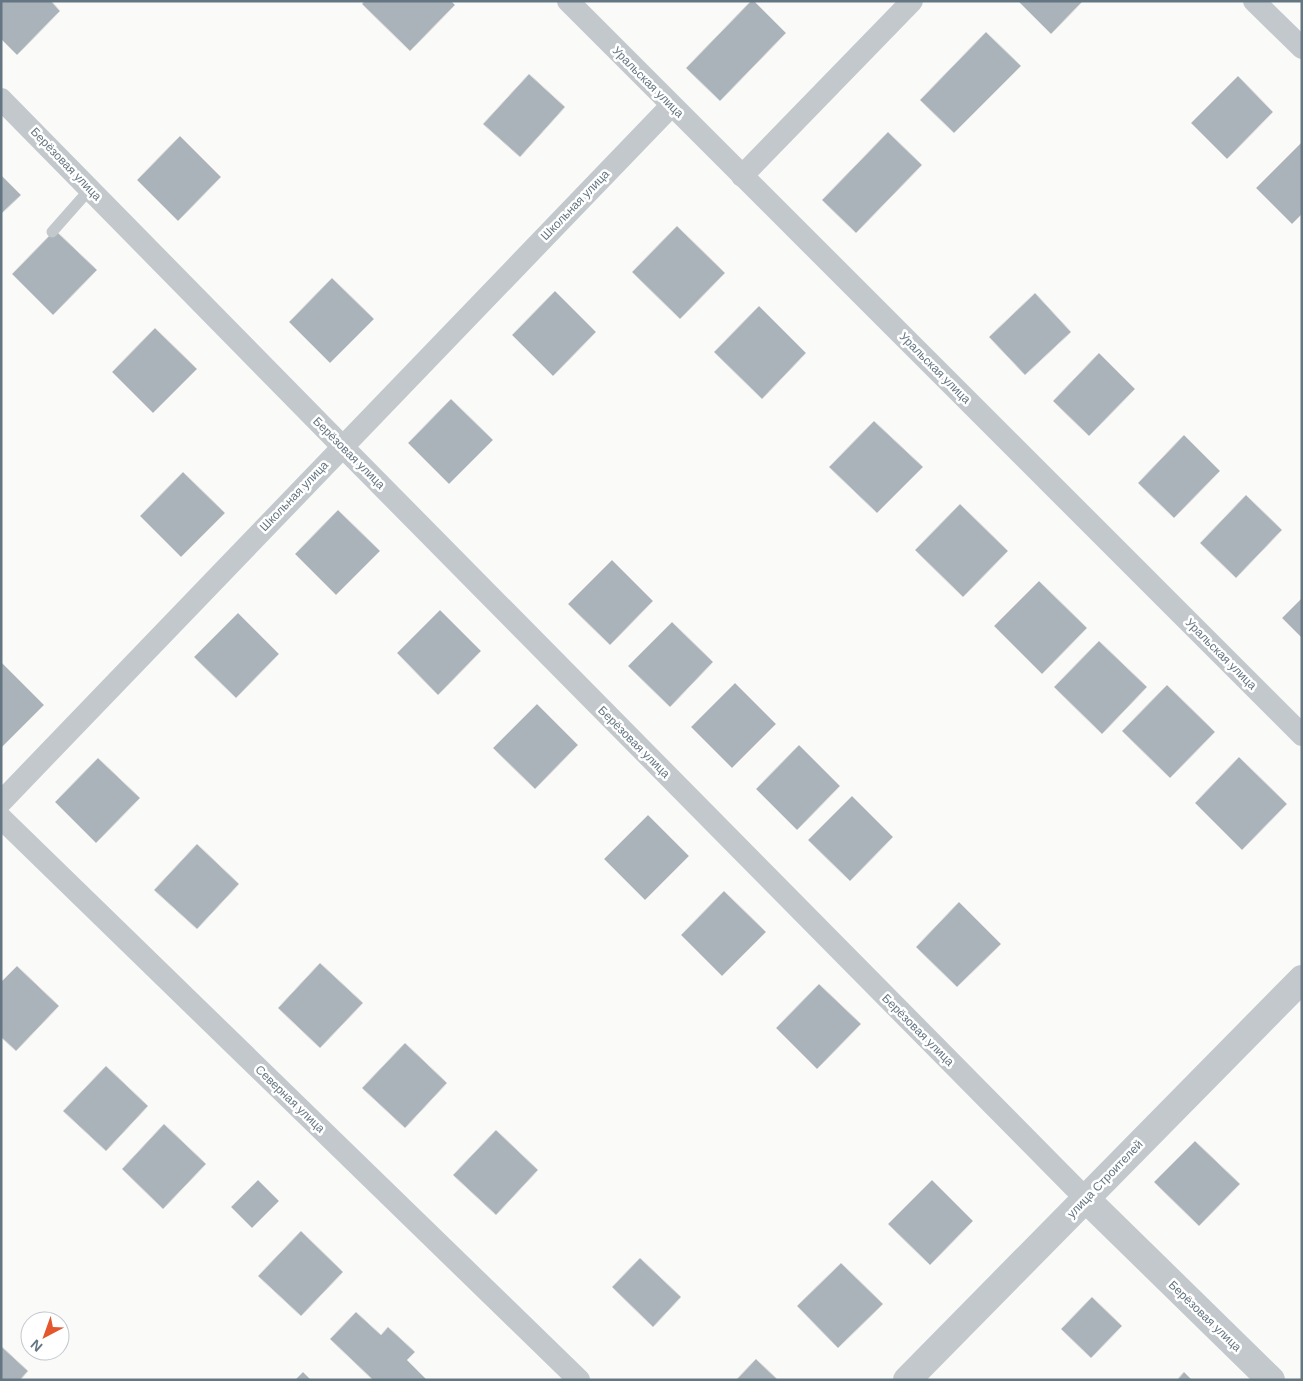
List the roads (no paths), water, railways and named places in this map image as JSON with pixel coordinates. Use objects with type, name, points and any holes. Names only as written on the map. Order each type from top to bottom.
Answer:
[{"type":"street","name":"Уральская улица","points":[[568,1],[1302,735]]},
{"type":"street","points":[[742,176],[912,1]]},
{"type":"street","points":[[1254,1],[1302,48]]},
{"type":"street","name":"Берёзовая улица","points":[[1,99],[1086,1199],[1271,1380]]},
{"type":"street","name":"Школьная улица","points":[[1,802],[342,446],[672,106]]},
{"type":"street","name":"Северная улица","points":[[1,818],[579,1380]]},
{"type":"street","name":"улица Строителей","points":[[908,1380],[1302,978]]},
{"type":"lane","points":[[52,232],[90,189]]}]
